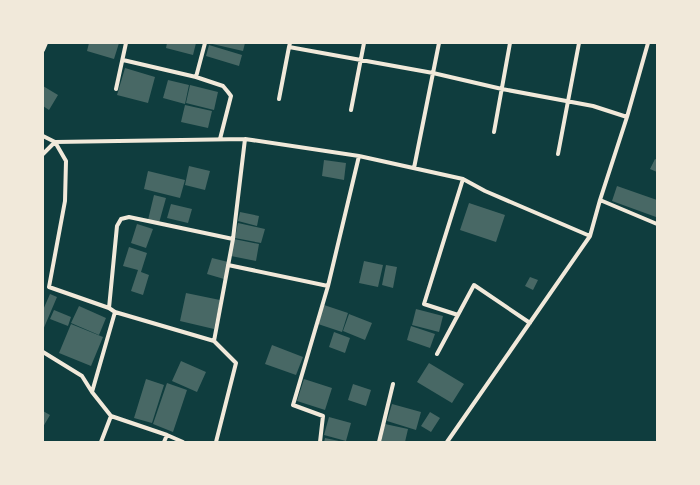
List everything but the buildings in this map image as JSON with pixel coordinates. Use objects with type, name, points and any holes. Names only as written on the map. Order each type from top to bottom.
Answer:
[{"type":"street","points":[[43,50],[46,43]]},
{"type":"street","points":[[116,89],[126,43]]},
{"type":"street","points":[[196,77],[205,43]]},
{"type":"street","points":[[351,110],[364,43]]},
{"type":"street","points":[[414,168],[439,43]]},
{"type":"street","points":[[494,132],[510,43]]},
{"type":"street","points":[[558,154],[579,43]]},
{"type":"street","points":[[447,442],[590,236],[648,43]]},
{"type":"street","points":[[279,99],[290,45],[433,73],[502,89],[593,106],[627,117]]},
{"type":"street","points":[[123,60],[196,77],[222,86],[230,96],[220,139]]},
{"type":"street","points":[[43,136],[55,142],[245,139],[359,156],[463,179],[485,191],[590,236]]},
{"type":"street","points":[[214,341],[233,239],[245,139]]},
{"type":"street","points":[[43,154],[55,142]]},
{"type":"street","points":[[49,287],[65,201],[66,161],[55,142]]},
{"type":"street","points":[[320,442],[323,416],[293,405],[328,286],[359,156]]},
{"type":"street","points":[[458,315],[424,304],[463,179]]},
{"type":"street","points":[[600,200],[657,224]]},
{"type":"street","points":[[108,308],[117,226],[121,219],[129,218],[233,239]]},
{"type":"street","points":[[228,265],[328,286]]},
{"type":"street","points":[[43,284],[115,312],[214,341],[236,363],[216,442]]},
{"type":"street","points":[[437,354],[474,285],[530,323]]},
{"type":"street","points":[[92,392],[115,312]]},
{"type":"street","points":[[43,352],[82,376],[92,392],[111,416],[183,442]]},
{"type":"street","points":[[379,442],[393,384]]},
{"type":"street","points":[[101,442],[111,416]]},
{"type":"street","points":[[164,442],[167,435]]}]
